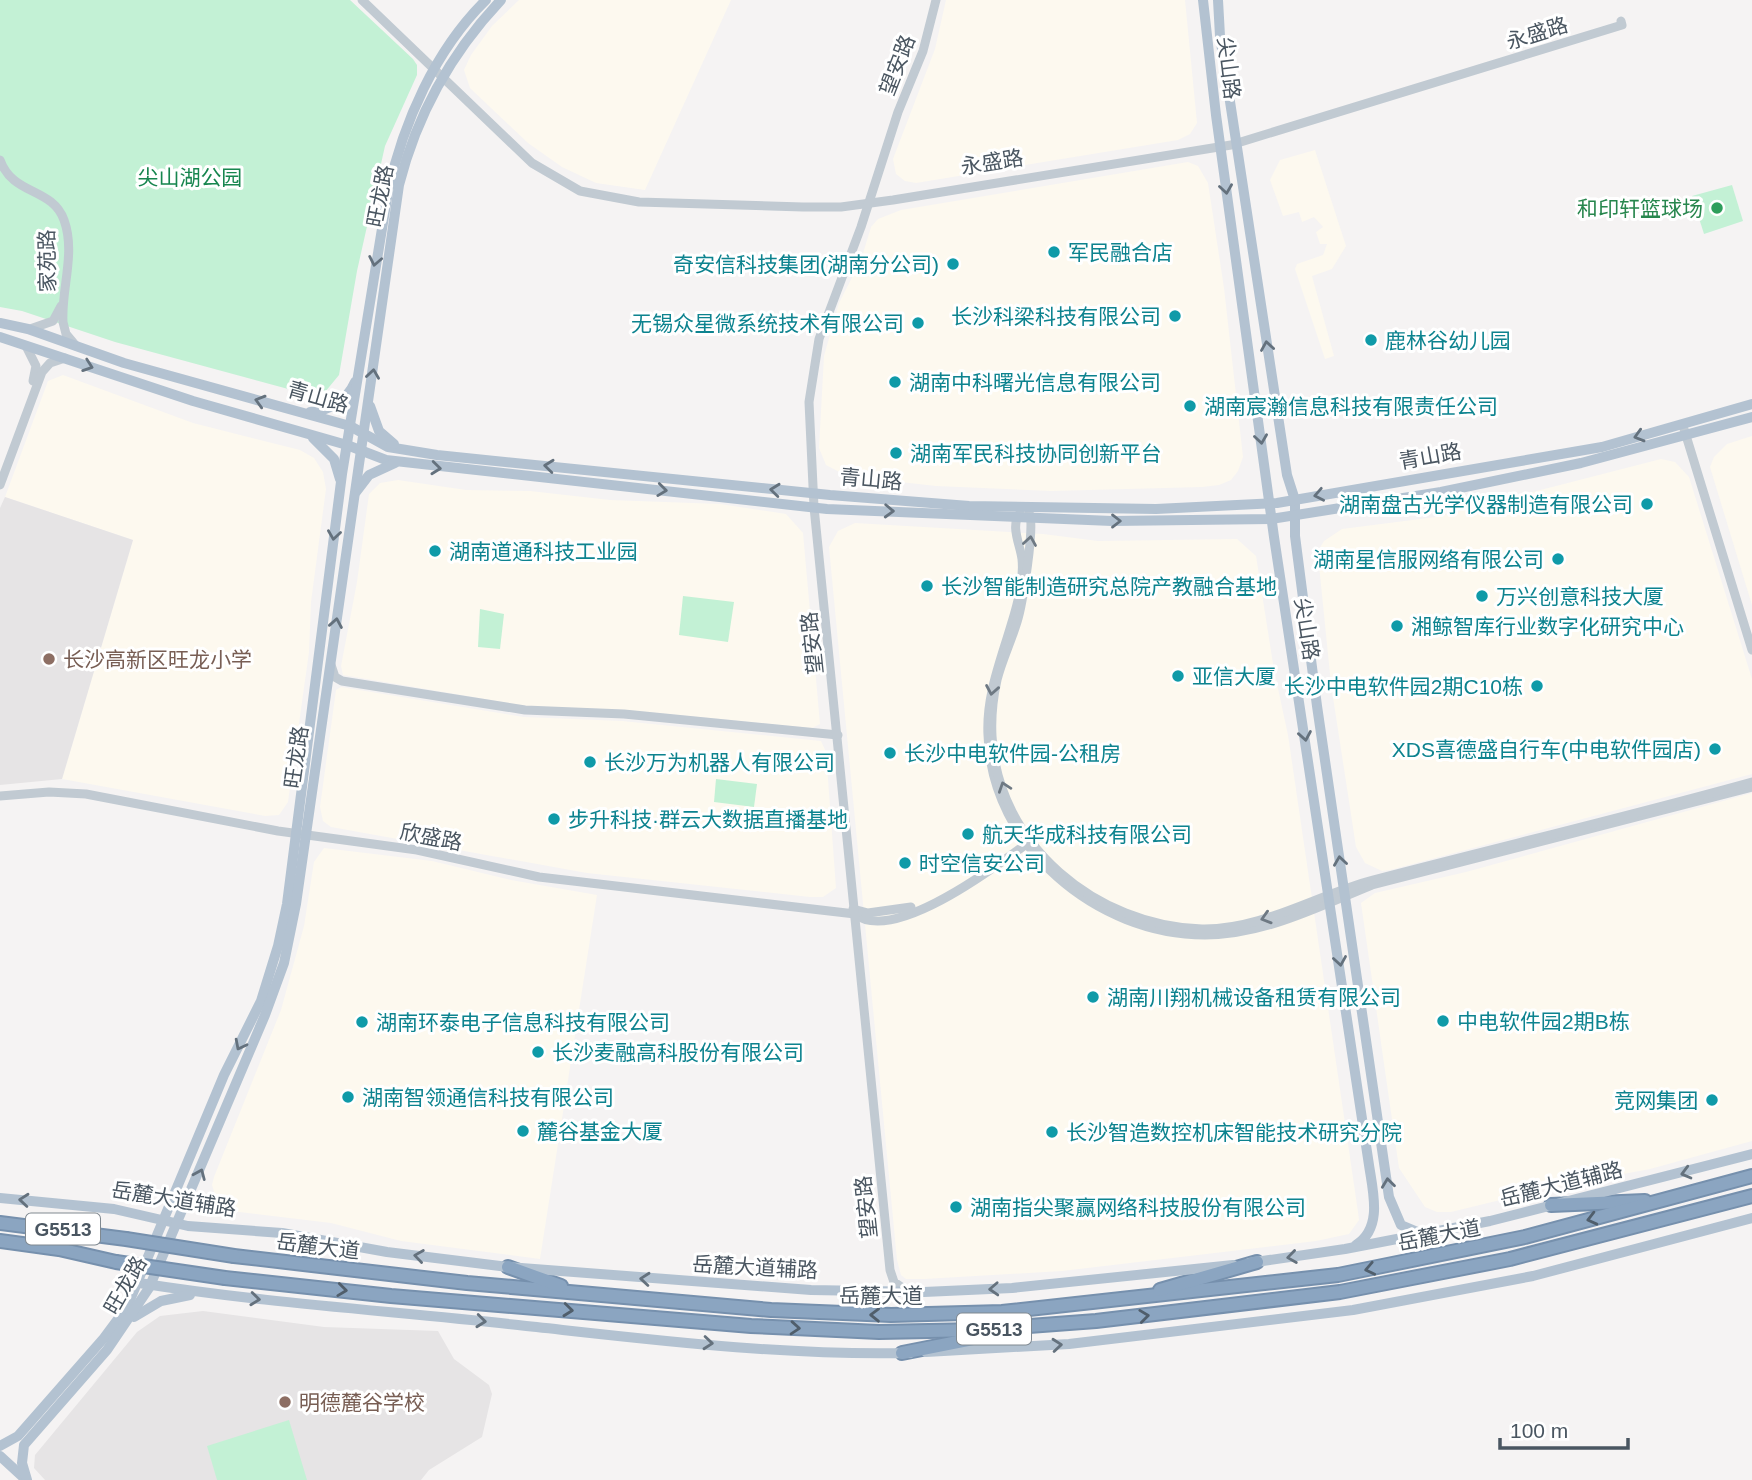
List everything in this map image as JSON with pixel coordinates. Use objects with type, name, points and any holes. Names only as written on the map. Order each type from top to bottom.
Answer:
[{"type":"highway","name":"岳麓大道","points":[[0,1223],[234,1255],[581,1293],[848,1315],[1002,1312],[1338,1275],[1525,1237],[1752,1176]]},
{"type":"highway","name":"岳麓大道","points":[[0,1241],[225,1278],[391,1296],[823,1330],[928,1332],[1033,1327],[1340,1292],[1510,1259],[1752,1196]]},
{"type":"highway","points":[[1551,1205],[1670,1199]]},
{"type":"highway","points":[[1127,1300],[1257,1262]]},
{"type":"highway","points":[[508,1267],[581,1293]]},
{"type":"highway","points":[[902,1353],[1033,1327]]},
{"type":"main road","name":"旺龙路","points":[[27,1480],[22,1463],[24,1445],[125,1326],[178,1224],[278,979],[293,922],[340,492],[371,279],[392,171],[414,110],[486,0]]},
{"type":"main road","name":"旺龙路","points":[[0,1446],[18,1436],[104,1338],[145,1284],[165,1219],[270,973],[301,832],[330,660],[399,185],[411,141],[440,72],[501,0]]},
{"type":"main road","name":"尖山路","points":[[1203,0],[1220,144],[1272,519],[1374,1199],[1374,1214],[1367,1236],[1345,1249]]},
{"type":"main road","name":"尖山路","points":[[1218,0],[1235,141],[1287,475],[1295,500],[1295,536],[1392,1207],[1405,1228],[1423,1233]]},
{"type":"main road","name":"青山路","points":[[0,323],[28,329],[77,347],[350,426],[379,444],[413,451],[811,493],[969,506],[1156,509],[1270,504],[1602,447],[1752,417]]},
{"type":"main road","name":"青山路","points":[[0,337],[22,342],[193,401],[298,430],[401,463],[812,507],[1112,522],[1296,517],[1581,463],[1686,429],[1752,404]]},
{"type":"main road","points":[[301,413],[332,407],[349,393],[358,376]]},
{"type":"main road","points":[[369,401],[375,424],[384,438],[413,451]]},
{"type":"main road","points":[[298,430],[328,451],[338,469],[340,492]]},
{"type":"main road","points":[[353,502],[356,491],[369,475],[386,465],[401,463]]},
{"type":"main road","name":"岳麓大道辅路","points":[[0,1198],[114,1209],[178,1224],[282,1233],[387,1252],[508,1267],[674,1282],[908,1292],[1012,1288],[1257,1262],[1345,1249],[1551,1205],[1752,1154]]},
{"type":"main road","points":[[145,1284],[213,1295],[580,1332],[764,1347],[902,1353],[986,1351],[1069,1344],[1353,1310],[1533,1276],[1752,1218]]},
{"type":"main road","points":[[125,1326],[137,1314],[161,1301],[182,1296],[213,1295]]},
{"type":"main road","points":[[0,1457],[27,1480]]},
{"type":"street","points":[[362,0],[440,72]]},
{"type":"street","points":[[368,0],[440,72]]},
{"type":"street","name":"望安路","points":[[869,1292],[881,1286],[886,1278],[853,912],[812,507],[809,402],[817,350],[830,304],[898,112],[923,51],[933,0]]},
{"type":"street","name":"永盛路","points":[[440,72],[532,163],[580,191],[639,202],[803,207],[866,201],[1235,141],[1622,25],[1621,21],[1235,141]]},
{"type":"street","name":"家苑路","points":[[0,160],[9,179],[48,200],[63,218],[68,263],[63,322],[66,334],[77,347]]},
{"type":"street","name":"家苑路","points":[[0,171],[13,187],[45,203],[59,220],[62,229],[64,285],[60,311],[53,321],[28,329]]},
{"type":"street","points":[[0,474],[36,372],[32,355],[22,342]]},
{"type":"street","points":[[0,485],[42,372],[50,363],[65,358]]},
{"type":"street","points":[[1686,429],[1752,637]]},
{"type":"street","points":[[1686,429],[1752,650]]},
{"type":"street","points":[[1027,840],[997,765],[992,714],[1000,669],[1020,609],[1032,517],[1025,507],[1017,517],[1017,539],[1022,559],[1019,594],[993,680],[988,735],[999,789],[1027,840],[1056,870],[1082,890],[1125,914],[1156,924],[1205,929],[1230,927],[1373,885],[1752,785]]},
{"type":"street","points":[[330,660],[333,673],[342,681],[484,704],[836,736]]},
{"type":"street","points":[[324,695],[331,686],[341,684],[525,713],[623,717],[836,736]]},
{"type":"street","name":"欣盛路","points":[[0,795],[48,788],[86,790],[301,832],[417,850],[539,877],[853,912],[868,920],[930,907],[1027,840]]},
{"type":"street","name":"望安路","points":[[853,912],[890,1270],[894,1282],[908,1292]]},
{"type":"shaded area","points":[[519,0],[731,0],[645,190],[596,183],[562,167],[528,143],[470,88],[464,70],[471,55],[492,26]]},
{"type":"shaded area","points":[[946,0],[1185,0],[1197,123],[1190,134],[1178,140],[916,183],[905,181],[896,174],[893,159],[935,49]]},
{"type":"shaded area","points":[[1315,150],[1346,246],[1332,269],[1312,276],[1334,356],[1325,359],[1295,269],[1297,264],[1323,255],[1327,244],[1320,244],[1316,232],[1323,227],[1314,217],[1302,222],[1299,212],[1283,216],[1270,180],[1280,160]]},
{"type":"shaded area","points":[[1188,162],[1198,166],[1208,183],[1224,288],[1243,457],[1231,480],[1202,487],[1051,491],[936,486],[847,476],[826,465],[819,448],[824,356],[839,303],[861,260],[871,227],[878,219],[901,210]]},
{"type":"shaded area","points":[[63,375],[193,423],[300,450],[314,458],[323,472],[326,489],[311,602],[309,652],[288,802],[279,815],[265,816],[62,779],[133,540],[5,497],[48,381]]},
{"type":"shaded area","points":[[1752,436],[1752,605],[1710,467],[1714,457],[1727,444]]},
{"type":"shaded area","points":[[1661,459],[1675,462],[1689,477],[1752,679],[1752,774],[1390,870],[1382,871],[1365,863],[1356,847],[1331,684],[1318,551],[1324,541],[1342,529],[1436,517]]},
{"type":"shaded area","points":[[398,480],[466,490],[530,491],[610,500],[720,504],[786,514],[803,533],[820,724],[812,728],[626,710],[526,706],[343,675],[341,666],[357,582],[369,494],[380,483]]},
{"type":"shaded area","name":"长沙高新区旺龙小学","points":[[5,497],[133,540],[62,779],[0,785],[0,508]]},
{"type":"shaded area","points":[[855,523],[1043,534],[1098,541],[1237,539],[1256,556],[1274,670],[1288,735],[1358,1212],[1359,1220],[1349,1234],[1316,1241],[1062,1271],[924,1279],[906,1279],[901,1275],[897,1260],[829,547],[838,531]]},
{"type":"shaded area","points":[[341,687],[524,717],[622,721],[821,741],[826,752],[836,888],[823,897],[810,897],[587,873],[331,827],[323,821],[320,807],[336,690]]},
{"type":"shaded area","points":[[1752,793],[1752,1141],[1650,1169],[1549,1188],[1451,1212],[1437,1212],[1425,1207],[1399,1168],[1361,903],[1375,893],[1466,872]]},
{"type":"shaded area","points":[[324,848],[432,861],[511,880],[597,895],[540,1259],[401,1241],[331,1223],[231,1211],[217,1201],[212,1185],[214,1177],[281,1010],[304,926],[314,862]]},
{"type":"shaded area","name":"明德麓谷学校","points":[[203,1311],[324,1327],[438,1331],[454,1359],[489,1385],[492,1394],[482,1437],[429,1470],[421,1480],[45,1480],[34,1468],[35,1455],[137,1332],[160,1316]]},
{"type":"green space","name":"尖山湖公园","points":[[0,0],[350,0],[413,59],[417,65],[417,75],[385,146],[357,271],[339,375],[325,392],[314,396],[115,342],[22,311],[0,307]]},
{"type":"green space","name":"和印轩篮球场","points":[[1732,185],[1743,221],[1704,234],[1692,196]]},
{"type":"green space","points":[[683,596],[734,602],[728,642],[679,635]]},
{"type":"green space","points":[[480,609],[504,614],[500,649],[478,647]]},
{"type":"green space","points":[[716,779],[757,784],[754,807],[714,802]]},
{"type":"green space","points":[[289,1420],[307,1480],[217,1480],[207,1446]]},
{"type":"place","name":"和印轩篮球场","points":[[1717,208]]},
{"type":"place","name":"军民融合店","points":[[1054,252]]},
{"type":"place","name":"奇安信科技集团(湖南分公司)","points":[[953,264]]},
{"type":"place","name":"长沙科梁科技有限公司","points":[[1175,316]]},
{"type":"place","name":"无锡众星微系统技术有限公司","points":[[918,323]]},
{"type":"place","name":"鹿林谷幼儿园","points":[[1371,340]]},
{"type":"place","name":"湖南中科曙光信息有限公司","points":[[895,382]]},
{"type":"place","name":"湖南宸瀚信息科技有限责任公司","points":[[1190,406]]},
{"type":"place","name":"湖南军民科技协同创新平台","points":[[896,453]]},
{"type":"place","name":"湖南盘古光学仪器制造有限公司","points":[[1647,504]]},
{"type":"place","name":"湖南道通科技工业园","points":[[435,551]]},
{"type":"place","name":"湖南星信服网络有限公司","points":[[1558,559]]},
{"type":"place","name":"长沙智能制造研究总院产教融合基地","points":[[927,586]]},
{"type":"place","name":"万兴创意科技大厦","points":[[1482,596]]},
{"type":"place","name":"湘鲸智库行业数字化研究中心","points":[[1397,626]]},
{"type":"place","name":"长沙高新区旺龙小学","points":[[49,659]]},
{"type":"place","name":"亚信大厦","points":[[1178,676]]},
{"type":"place","name":"长沙中电软件园2期C10栋","points":[[1537,686]]},
{"type":"place","name":"XDS喜德盛自行车(中电软件园店)","points":[[1715,749]]},
{"type":"place","name":"长沙中电软件园-公租房","points":[[890,753]]},
{"type":"place","name":"长沙万为机器人有限公司","points":[[590,762]]},
{"type":"place","name":"步升科技·群云大数据直播基地","points":[[554,819]]},
{"type":"place","name":"航天华成科技有限公司","points":[[968,834]]},
{"type":"place","name":"时空信安公司","points":[[905,863]]},
{"type":"place","name":"湖南川翔机械设备租赁有限公司","points":[[1093,997]]},
{"type":"place","name":"中电软件园2期B栋","points":[[1443,1021]]},
{"type":"place","name":"湖南环泰电子信息科技有限公司","points":[[362,1022]]},
{"type":"place","name":"长沙麦融高科股份有限公司","points":[[538,1052]]},
{"type":"place","name":"湖南智领通信科技有限公司","points":[[348,1097]]},
{"type":"place","name":"竞网集团","points":[[1712,1100]]},
{"type":"place","name":"麓谷基金大厦","points":[[523,1131]]},
{"type":"place","name":"长沙智造数控机床智能技术研究分院","points":[[1052,1132]]},
{"type":"place","name":"湖南指尖聚赢网络科技股份有限公司","points":[[956,1207]]},
{"type":"place","name":"明德麓谷学校","points":[[285,1402]]}]
